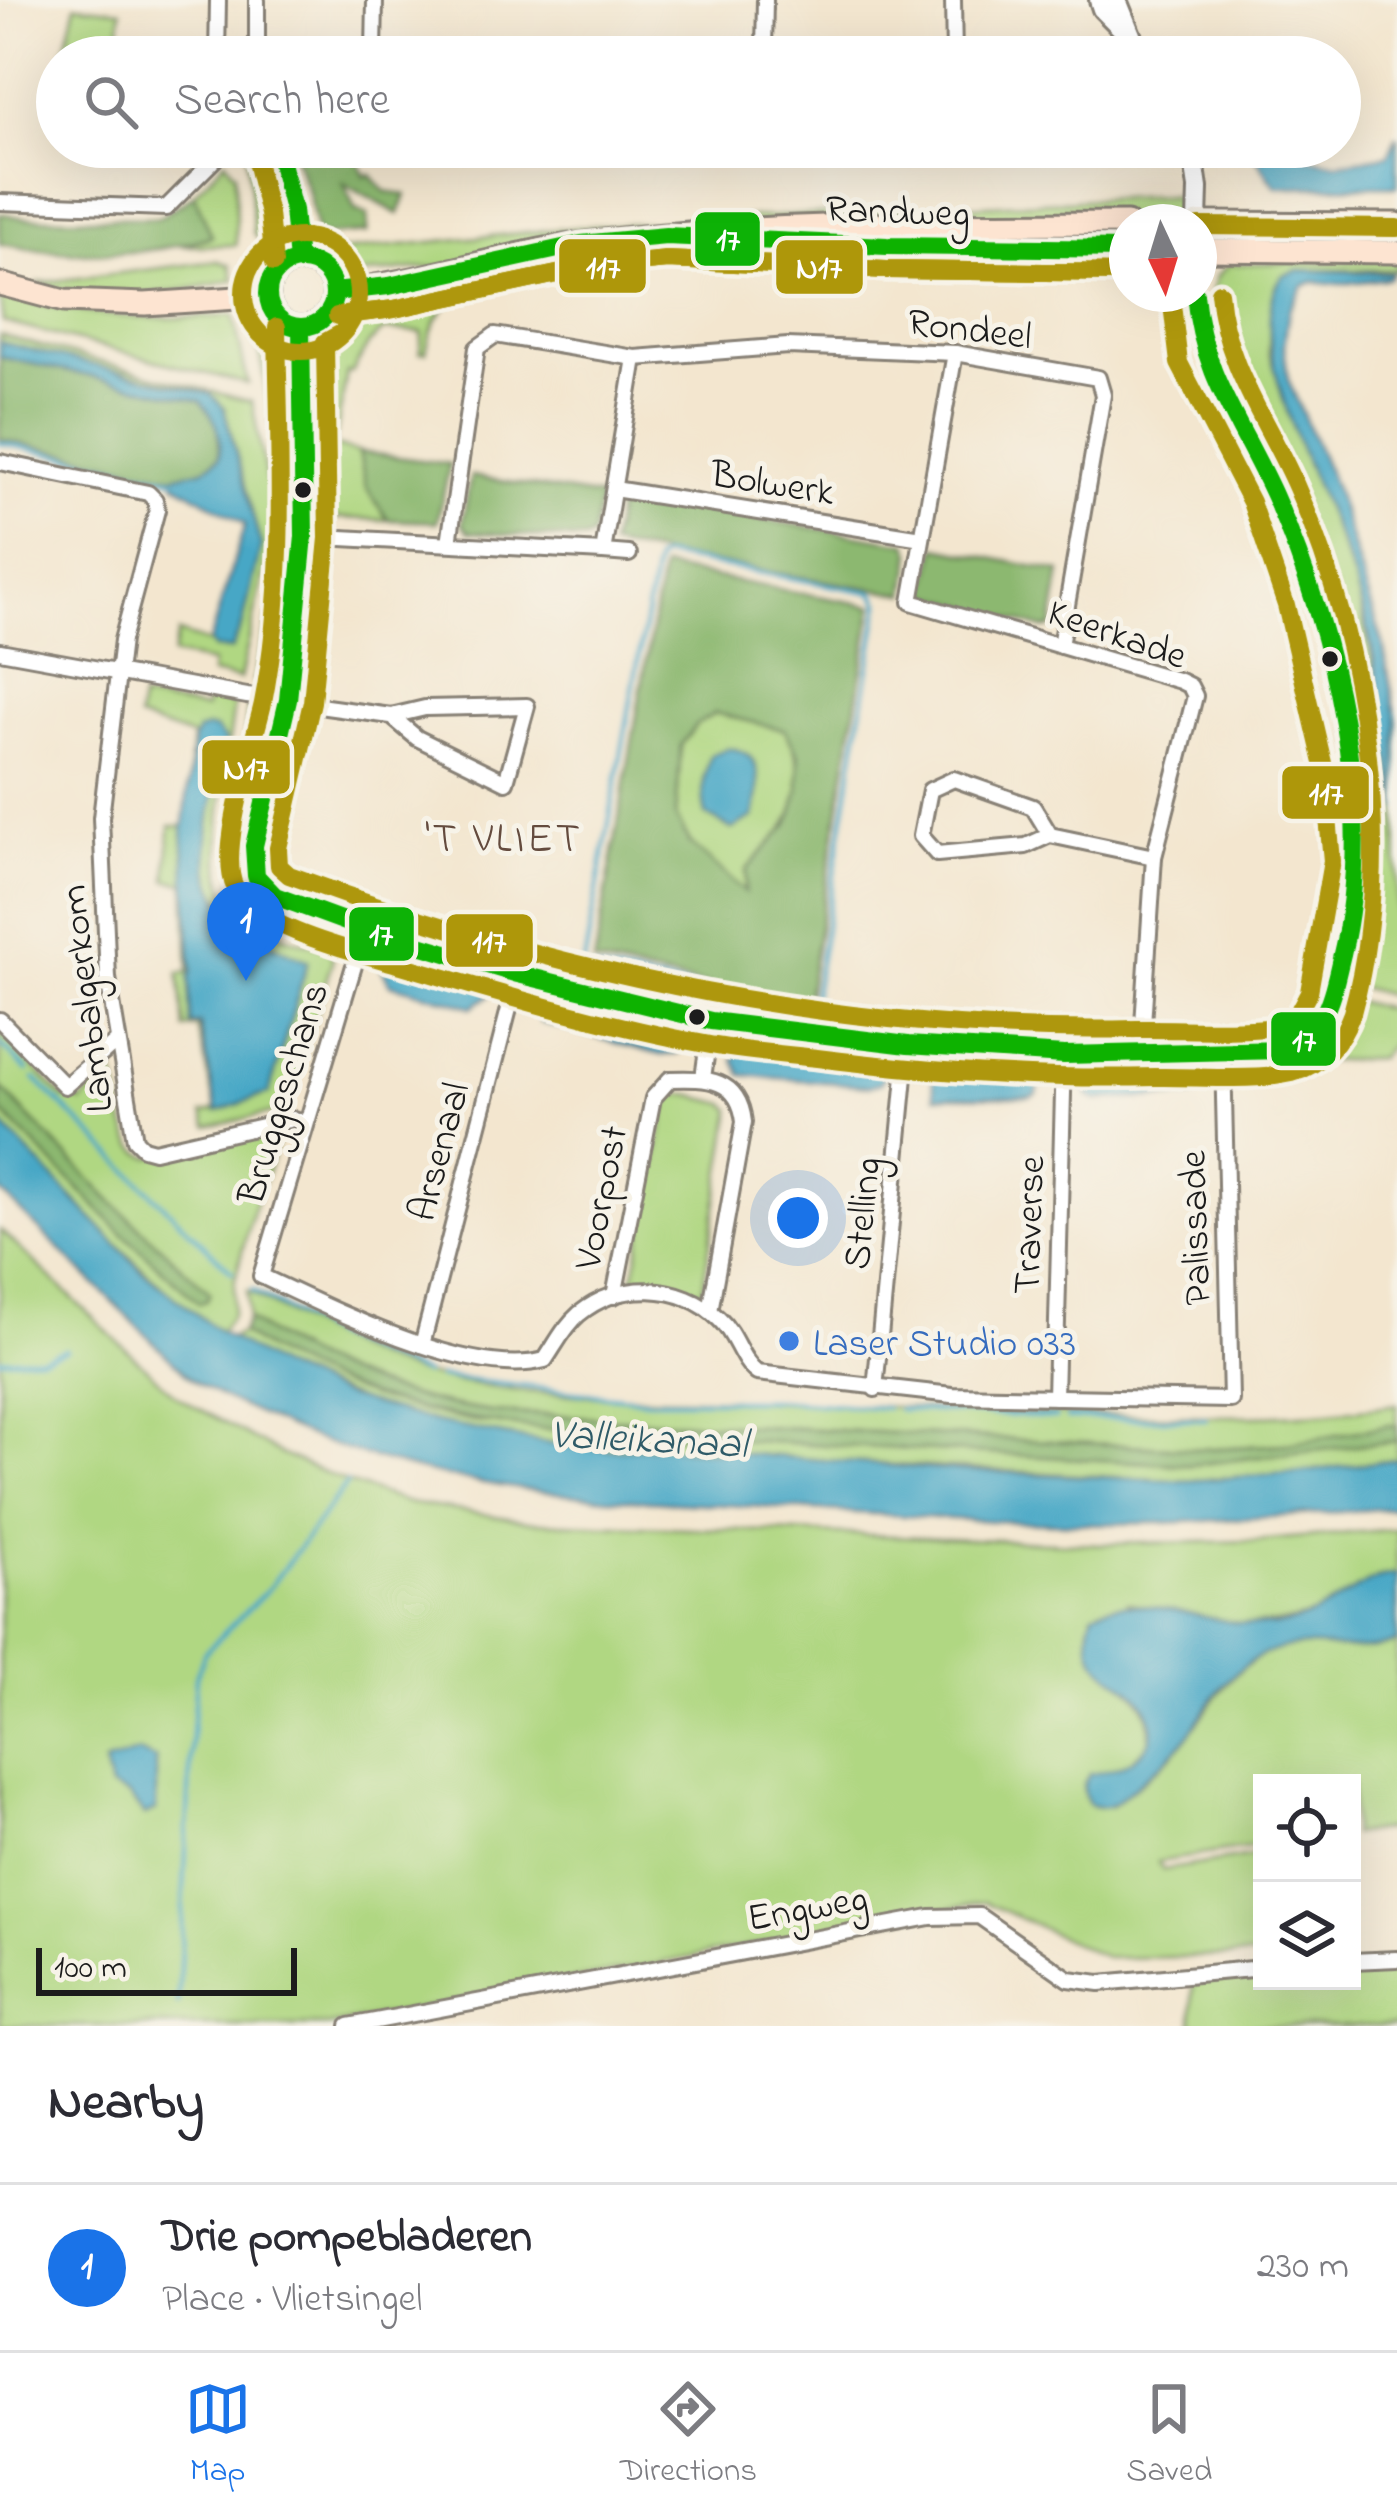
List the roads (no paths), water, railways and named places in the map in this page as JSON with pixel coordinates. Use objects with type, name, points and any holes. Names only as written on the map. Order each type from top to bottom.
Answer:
[{"type":"main road","name":"Randweg","points":[[334,292],[389,286],[581,244],[666,236],[831,225],[1109,223]]},
{"type":"main road","points":[[1217,223],[1397,224]]},
{"type":"main road","name":"Randweg","points":[[666,236],[887,246],[1109,249]]},
{"type":"main road","points":[[1217,250],[1397,252]]},
{"type":"main road","points":[[298,261],[326,272],[334,292],[325,316],[301,327],[279,318],[268,296],[275,273],[298,261]]},
{"type":"main road","points":[[0,284],[84,302],[145,304],[268,296]]},
{"type":"street","points":[[217,36],[218,0]]},
{"type":"street","points":[[257,0],[257,36]]},
{"type":"street","points":[[374,36],[375,0]]},
{"type":"street","points":[[763,36],[765,0]]},
{"type":"street","points":[[953,0],[954,36]]},
{"type":"street","points":[[1099,0],[1129,36]]},
{"type":"street","points":[[1118,0],[1129,36]]},
{"type":"street","points":[[0,202],[166,208],[206,168]]},
{"type":"street","points":[[282,168],[298,261]]},
{"type":"street","points":[[1195,168],[1198,204]]},
{"type":"street","points":[[301,327],[304,536],[287,700],[254,846],[256,876],[275,896],[365,929],[518,974],[711,1021],[908,1045],[1064,1055],[1222,1054],[1303,1046],[1315,1035],[1332,1000],[1356,874],[1342,730],[1319,629],[1273,493],[1201,354],[1198,312]]},
{"type":"street","name":"Rondeel","points":[[448,543],[477,348],[495,335],[635,358],[788,346],[956,353],[1098,378],[1103,395],[1060,646]]},
{"type":"street","name":"Keerkade","points":[[956,353],[911,602],[1180,681],[1193,691],[1194,704],[1154,857],[1141,1054]]},
{"type":"street","points":[[603,552],[635,358]]},
{"type":"street","name":"Lambalgerkom","points":[[0,462],[148,494],[157,510],[122,640],[101,818],[102,904],[117,1041],[135,1140],[142,1148],[154,1150],[292,1119],[306,1122]]},
{"type":"street","name":"Bolwerk","points":[[614,490],[922,538]]},
{"type":"street","points":[[304,536],[628,554]]},
{"type":"street","points":[[0,651],[391,716],[425,708],[527,706],[506,782],[416,739],[391,716]]},
{"type":"street","points":[[1050,835],[1034,807],[954,779],[930,790],[921,836],[938,854],[1026,846],[1050,835],[1154,857]]},
{"type":"street","name":"Bruggeschans","points":[[365,929],[261,1276],[400,1340],[422,1345]]},
{"type":"street","name":"Arsenaal","points":[[422,1345],[518,974]]},
{"type":"street","points":[[0,1020],[64,1086],[117,1041]]},
{"type":"street","points":[[710,1311],[744,1122],[741,1101],[728,1088],[704,1078],[711,1021]]},
{"type":"street","name":"Stelling","points":[[875,1389],[908,1045]]},
{"type":"street","name":"Palissade","points":[[1055,1397],[1231,1400],[1222,1054]]},
{"type":"street","name":"Traverse","points":[[1055,1397],[1064,1055]]},
{"type":"street","name":"Voorpost","points":[[614,1296],[653,1098],[670,1079],[704,1078]]},
{"type":"street","points":[[422,1345],[533,1363],[544,1360],[578,1315],[614,1296],[664,1292],[710,1311],[730,1330],[757,1373],[875,1389],[1055,1397]]},
{"type":"street","name":"Engweg","points":[[349,2026],[930,1917],[980,1916],[1070,1979],[1100,1983],[1253,1969]]},
{"type":"street","points":[[1361,1961],[1397,1959]]},
{"type":"water","points":[[1397,135],[1397,186],[1276,187],[1263,168],[1361,168],[1361,159],[1388,155]]},
{"type":"water","points":[[1298,270],[1392,273],[1389,278],[1303,286],[1289,310],[1284,346],[1288,379],[1335,488],[1383,643],[1397,721],[1397,810],[1363,609],[1292,427],[1270,341],[1271,304],[1283,275]]},
{"type":"water","points":[[0,342],[211,394],[224,408],[261,546],[243,623],[231,650],[214,649],[209,643],[245,524],[175,483],[172,476],[204,469],[219,458],[219,433],[206,407],[200,400],[0,357]]},
{"type":"water","points":[[207,728],[215,729],[225,740],[207,848],[210,875],[220,899],[238,921],[308,961],[269,1093],[217,1112],[200,1024],[191,1025],[183,832],[193,740]]},
{"type":"water","points":[[728,748],[749,756],[758,783],[754,817],[732,829],[706,815],[704,799],[711,755]]},
{"type":"water","points":[[388,958],[488,986],[490,995],[472,1007],[390,984],[381,967]]},
{"type":"water","points":[[555,1001],[682,1031],[683,1049],[661,1055],[540,1022],[539,1009]]},
{"type":"water","points":[[747,1043],[879,1060],[884,1075],[881,1083],[870,1086],[742,1075],[734,1059]]},
{"type":"water","points":[[944,1069],[1033,1071],[1040,1080],[1037,1094],[1030,1097],[935,1096],[933,1081]]},
{"type":"water","points":[[1194,1070],[1198,1093],[1194,1096],[1096,1100],[1088,1096],[1087,1086],[1100,1071]]},
{"type":"water","points":[[0,1122],[143,1272],[220,1332],[279,1367],[345,1396],[435,1422],[562,1446],[664,1447],[933,1469],[1185,1481],[1397,1459],[1397,1508],[1153,1523],[1000,1521],[561,1494],[382,1461],[267,1418],[187,1375],[0,1191]]},
{"type":"water","points":[[1397,1574],[1397,1642],[1355,1649],[1294,1647],[1252,1661],[1229,1679],[1185,1740],[1161,1764],[1114,1803],[1088,1804],[1083,1788],[1090,1774],[1131,1761],[1149,1742],[1152,1730],[1143,1702],[1105,1670],[1092,1652],[1089,1635],[1094,1612],[1132,1605],[1278,1625],[1312,1615],[1367,1583]]},
{"type":"water","points":[[138,1752],[156,1760],[156,1810],[144,1815],[129,1796],[110,1788],[104,1764]]},
{"type":"waterway","points":[[0,443],[173,479]]},
{"type":"waterway","points":[[663,556],[874,593],[880,603],[811,1010],[583,968],[656,560],[663,556]]},
{"type":"waterway","points":[[0,1044],[28,1071]]},
{"type":"waterway","points":[[35,1079],[232,1272]]},
{"type":"waterway","points":[[252,1290],[337,1339],[425,1374]]},
{"type":"waterway","points":[[0,1359],[42,1357],[66,1349]]},
{"type":"waterway","name":"Valleikanaal","points":[[439,1377],[648,1400],[775,1400],[886,1408]]},
{"type":"waterway","points":[[898,1409],[1056,1418]]},
{"type":"waterway","points":[[1067,1418],[1206,1419]]},
{"type":"waterway","points":[[178,2004],[196,1677],[204,1653],[269,1588],[347,1483]]},
{"type":"place","name":"Drie pompebladeren","points":[[246,981]]},
{"type":"place","name":"Laser Studio 033","points":[[789,1341]]},
{"type":"district","name":"'T VLIET","points":[[504,836]]}]
